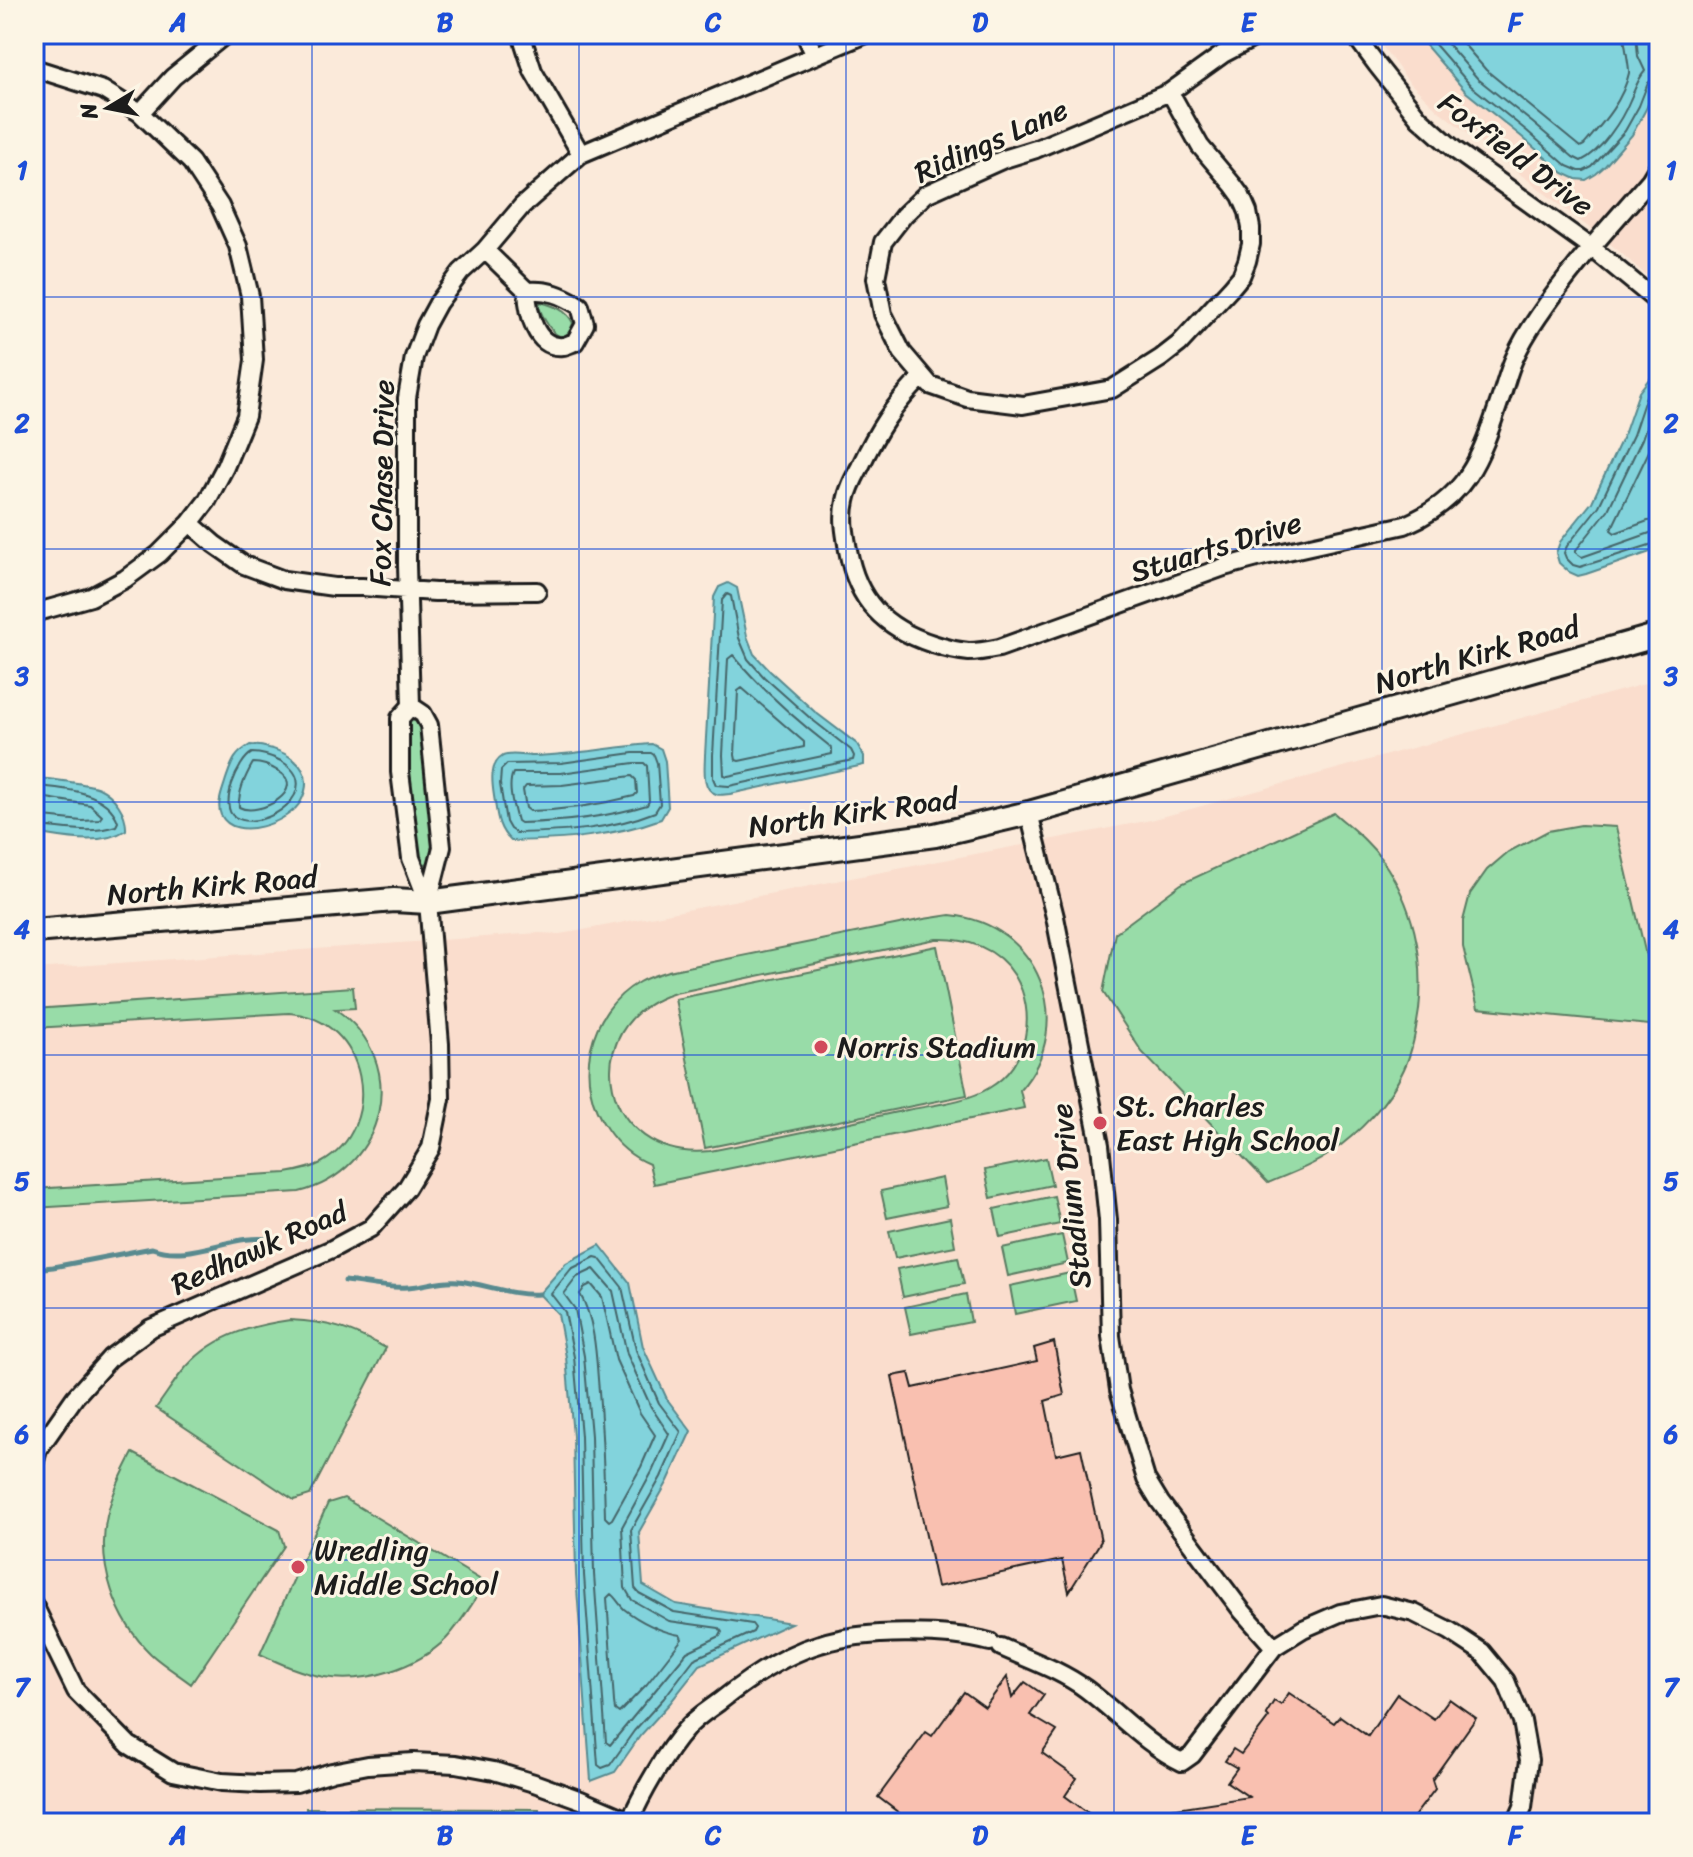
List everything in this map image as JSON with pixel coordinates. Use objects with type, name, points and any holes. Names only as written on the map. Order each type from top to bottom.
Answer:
[{"type":"main road","name":"North Kirk Road","points":[[34,931],[394,900],[428,902],[935,835],[1029,813],[1659,635]]},
{"type":"street","points":[[140,113],[173,77],[226,34]]},
{"type":"street","points":[[521,34],[533,71],[581,154]]},
{"type":"street","points":[[805,34],[815,56]]},
{"type":"street","name":"Fox Chase Drive","points":[[428,902],[411,858],[400,772],[400,718],[411,706],[407,398],[414,357],[426,325],[461,272],[485,250],[522,206],[581,154],[866,34]]},
{"type":"street","name":"Ridings Lane","points":[[922,377],[902,352],[883,314],[876,278],[883,242],[904,215],[926,194],[1170,92],[1223,54],[1261,34]]},
{"type":"street","name":"Foxfield Drive","points":[[1354,34],[1419,118],[1455,150],[1592,248],[1659,303]]},
{"type":"street","points":[[34,68],[103,90],[140,113],[191,162],[220,206],[238,246],[250,296],[254,360],[246,416],[225,467],[207,501],[190,523],[159,554],[125,579],[91,597],[34,613]]},
{"type":"street","points":[[922,377],[930,385],[967,398],[1023,405],[1112,389],[1179,344],[1231,288],[1241,276],[1251,244],[1248,212],[1233,185],[1200,146],[1170,92]]},
{"type":"street","name":"Stuarts Drive","points":[[922,377],[900,399],[877,431],[850,485],[844,518],[850,560],[870,604],[895,627],[914,638],[950,649],[976,652],[999,648],[1224,567],[1405,525],[1439,507],[1459,489],[1477,462],[1514,359],[1538,317],[1659,165]]},
{"type":"street","points":[[485,250],[527,291]]},
{"type":"street","points":[[190,523],[244,565],[284,580],[334,587],[435,592],[537,591]]},
{"type":"street","name":"Fox Chase Drive","points":[[411,706],[423,714],[429,725],[442,847],[428,902]]},
{"type":"street","name":"Stadium Drive","points":[[1029,813],[1055,917],[1100,1145],[1108,1220],[1111,1336],[1119,1390],[1146,1479],[1242,1611],[1274,1647]]},
{"type":"street","name":"Redhawk Road","points":[[34,1464],[38,1450],[75,1397],[110,1358],[141,1335],[332,1249],[371,1228],[406,1189],[431,1148],[441,1099],[440,1044],[428,902]]},
{"type":"street","points":[[34,1605],[76,1691],[129,1745],[173,1772],[222,1782],[296,1783],[368,1765],[413,1762],[456,1764],[534,1783],[630,1822],[657,1770],[686,1728],[741,1684],[781,1661],[820,1644],[861,1636],[908,1634],[957,1635],[995,1645],[1060,1672],[1086,1689],[1147,1740],[1182,1762],[1192,1755],[1274,1647],[1303,1629],[1340,1613],[1381,1605],[1414,1613],[1450,1631],[1482,1652],[1506,1681],[1522,1721],[1529,1760],[1523,1807],[1516,1823]]},
{"type":"shaded area","points":[[1376,34],[1659,34],[1659,287],[1619,251],[1439,111],[1409,82]]},
{"type":"shaded area","name":"St. Charles East High School","points":[[1659,680],[1659,1823],[34,1823],[34,969],[583,930],[1151,820]]},
{"type":"green space","points":[[541,302],[567,315],[573,323],[569,333],[558,336],[553,332],[538,305]]},
{"type":"green space","points":[[414,720],[422,737],[433,854],[432,861],[426,864],[419,863],[417,853],[406,735],[406,725]]},
{"type":"green space","points":[[1334,813],[1377,853],[1402,894],[1418,950],[1420,990],[1417,1025],[1398,1082],[1372,1116],[1322,1159],[1268,1183],[1142,1052],[1103,992],[1115,933],[1181,884]]},
{"type":"green space","points":[[1581,825],[1616,827],[1659,1011],[1659,1026],[1478,1008],[1463,947],[1463,921],[1470,894],[1487,870],[1508,852],[1548,831]]},
{"type":"green space","points":[[950,915],[981,922],[1006,936],[1026,956],[1040,980],[1047,1007],[1046,1036],[1038,1064],[1020,1090],[1024,1108],[654,1184],[649,1164],[625,1150],[607,1129],[596,1110],[590,1090],[588,1069],[591,1049],[607,1011],[621,995],[639,982],[668,971]],"holes":[[[936,939],[959,940],[991,952],[1008,966],[1022,990],[1027,1022],[1020,1052],[1013,1066],[989,1088],[949,1102],[710,1151],[673,1149],[644,1136],[624,1115],[613,1088],[612,1060],[621,1033],[642,1009],[675,993]]]},
{"type":"green space","name":"Norris Stadium","points":[[937,946],[967,1095],[705,1148],[675,999]]},
{"type":"green space","points":[[353,987],[355,1008],[335,1009],[359,1031],[374,1056],[380,1084],[378,1112],[369,1138],[352,1162],[329,1180],[299,1192],[34,1208],[34,1189],[286,1173],[308,1168],[321,1163],[342,1146],[355,1125],[361,1101],[359,1076],[351,1053],[336,1033],[316,1019],[289,1013],[34,1028],[34,1009]]},
{"type":"green space","points":[[1046,1158],[1052,1185],[991,1198],[985,1170]]},
{"type":"green space","points":[[942,1178],[947,1206],[887,1218],[881,1191]]},
{"type":"green space","points":[[1054,1196],[1060,1224],[1000,1237],[994,1209]]},
{"type":"green space","points":[[950,1218],[955,1246],[895,1258],[889,1231]]},
{"type":"green space","points":[[1062,1235],[1068,1263],[1008,1276],[1002,1248]]},
{"type":"green space","points":[[958,1257],[964,1284],[903,1297],[897,1269]]},
{"type":"green space","points":[[1070,1273],[1076,1301],[1015,1314],[1010,1286]]},
{"type":"green space","points":[[966,1294],[971,1322],[911,1334],[905,1307]]},
{"type":"green space","points":[[290,1320],[340,1328],[386,1348],[310,1495],[294,1500],[156,1408],[193,1360],[217,1342],[245,1330]]},
{"type":"green space","points":[[133,1453],[279,1530],[284,1546],[191,1684],[156,1658],[139,1640],[119,1608],[107,1572],[104,1535],[107,1516]]},
{"type":"green space","points":[[344,1498],[486,1583],[457,1626],[434,1649],[389,1672],[340,1679],[307,1673],[260,1654],[328,1503]]},
{"type":"green space","points":[[306,1808],[539,1809],[539,1823],[306,1823]]},
{"type":"water","points":[[1416,34],[1653,34],[1655,86],[1632,135],[1596,174],[1586,180],[1576,179],[1563,173],[1466,92]]},
{"type":"water","points":[[1657,378],[1659,549],[1578,576],[1559,563],[1556,553],[1560,542],[1592,502],[1625,432],[1639,392],[1649,379]]},
{"type":"water","points":[[728,583],[737,588],[754,654],[815,712],[857,744],[864,756],[864,765],[730,794],[718,795],[708,788],[705,765],[714,597],[719,587]]},
{"type":"water","points":[[652,744],[661,749],[665,761],[668,807],[661,819],[605,834],[511,841],[500,826],[492,780],[495,764],[503,756],[549,755]]},
{"type":"water","points":[[250,745],[273,749],[294,760],[305,777],[305,788],[301,801],[286,816],[262,826],[238,828],[221,815],[220,802],[232,763]]},
{"type":"water","points":[[34,778],[99,788],[118,805],[126,830],[93,839],[34,833]]},
{"type":"water","points":[[600,1245],[630,1283],[643,1347],[667,1399],[691,1431],[668,1481],[639,1532],[643,1585],[676,1604],[791,1623],[700,1665],[640,1736],[615,1772],[591,1781],[576,1575],[573,1436],[566,1357],[558,1314],[539,1294],[566,1263]]},
{"type":"building","points":[[1054,1342],[1064,1395],[1045,1401],[1056,1455],[1081,1449],[1101,1541],[1069,1592],[1062,1560],[937,1587],[892,1376],[909,1373],[913,1388],[1037,1361],[1034,1348]]},
{"type":"building","points":[[1007,1677],[1012,1698],[1025,1682],[1044,1695],[1030,1715],[1057,1731],[1042,1753],[1077,1778],[1065,1796],[1102,1823],[892,1823],[899,1813],[878,1797],[926,1732],[932,1736],[964,1692],[985,1707]]},
{"type":"building","points":[[1289,1693],[1334,1723],[1340,1716],[1368,1736],[1397,1694],[1434,1719],[1449,1699],[1476,1718],[1432,1780],[1435,1789],[1409,1823],[1132,1823],[1131,1815],[1249,1797],[1227,1782],[1237,1768],[1225,1761],[1233,1749],[1241,1754],[1269,1717],[1266,1714],[1274,1701],[1281,1705]]},
{"type":"waterway","points":[[34,1269],[152,1248],[183,1252],[244,1240],[275,1240]]},
{"type":"waterway","points":[[345,1281],[384,1287],[458,1281],[539,1294]]},
{"type":"place","name":"Norris Stadium","points":[[821,1047]]},
{"type":"place","name":"St. Charles East High School","points":[[1100,1123]]},
{"type":"place","name":"Wredling Middle School","points":[[298,1567]]}]
